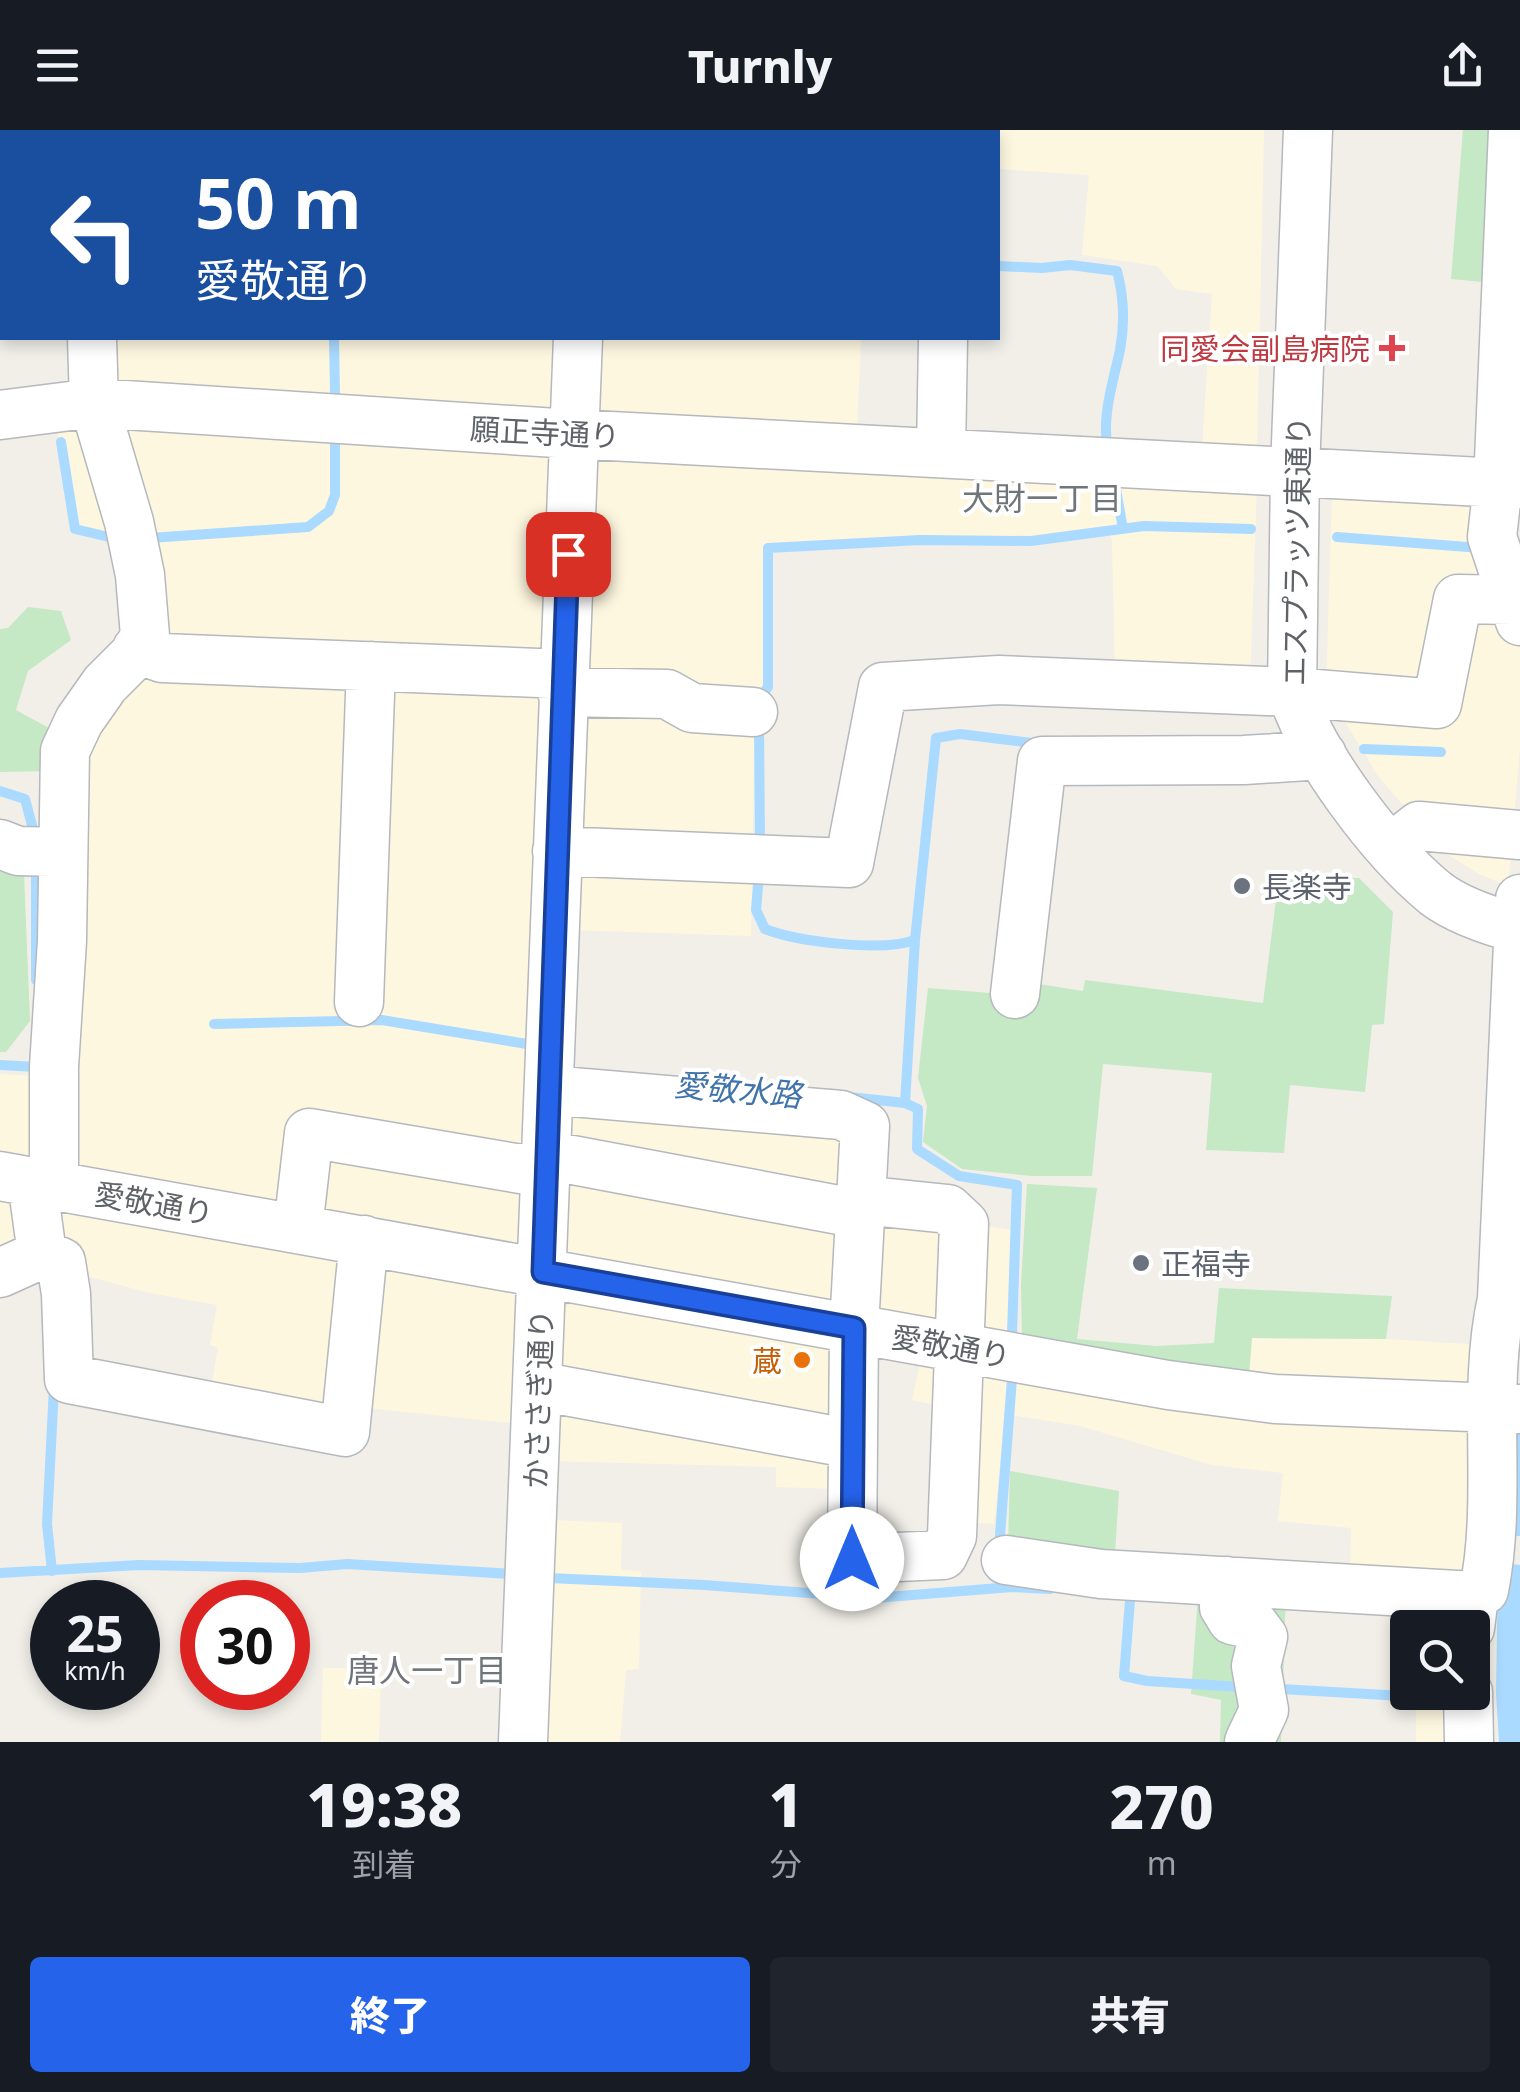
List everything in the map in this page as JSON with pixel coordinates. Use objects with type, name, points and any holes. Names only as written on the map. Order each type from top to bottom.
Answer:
[{"type":"street","name":"エスプラッツ東通り","points":[[1308,130],[1295,470],[1292,692],[1302,724],[1322,755],[1391,848],[1437,895],[1486,918],[1519,918]]},
{"type":"street","points":[[557,851],[850,863],[883,687],[999,680],[1292,692],[1438,704],[1458,599],[1506,580],[1513,130]]},
{"type":"street","points":[[92,340],[94,403],[129,522],[140,575],[145,636],[79,721],[31,850],[62,941],[54,1068],[29,1181],[21,1264],[61,1262],[69,1379],[345,1432],[364,1240]]},
{"type":"street","name":"かささぎ通り","points":[[523,1742],[578,340]]},
{"type":"street","points":[[941,453],[942,340]]},
{"type":"street","name":"願正寺通り","points":[[13,409],[94,403],[572,434],[1509,484]]},
{"type":"street","points":[[138,649],[162,658],[371,666],[563,683],[666,694],[692,708],[752,712]]},
{"type":"street","points":[[359,1002],[371,666]]},
{"type":"street","points":[[1015,994],[1042,760],[1244,760],[1322,755]]},
{"type":"street","points":[[1391,848],[1419,826],[1520,835]]},
{"type":"street","points":[[1473,1610],[1484,1590],[1492,1550],[1507,1408],[1497,1322],[1502,1300],[1519,918]]},
{"type":"street","points":[[298,1228],[309,1133],[521,1169],[562,1158],[861,1207],[948,1209],[964,1224],[952,1536],[943,1555],[852,1559],[854,1328],[861,1207],[866,1126],[842,1115],[549,1090]]},
{"type":"street","name":"愛敬通り","points":[[29,1181],[1168,1385],[1275,1399],[1507,1408]]},
{"type":"street","points":[[538,1386],[853,1444]]},
{"type":"street","points":[[1006,1560],[1229,1600],[1432,1610]]},
{"type":"street","points":[[1229,1600],[1263,1637],[1256,1666],[1264,1710],[1248,1742]]},
{"type":"street","points":[[1468,1710],[1469,1742]]},
{"type":"shaded area","points":[[1000,130],[1264,130],[1257,452],[1202,449],[1212,294],[1176,289],[1157,266],[1082,255],[1089,175],[1000,169]]},
{"type":"shaded area","points":[[105,340],[563,340],[560,417],[103,388]]},
{"type":"shaded area","points":[[591,340],[861,340],[857,431],[586,418]]},
{"type":"shaded area","points":[[111,424],[559,452],[525,1240],[510,1250],[69,1166],[87,856],[53,832],[135,631],[125,546],[72,533],[57,429]]},
{"type":"shaded area","points":[[588,454],[1257,485],[1250,682],[1115,676],[1112,540],[1106,526],[1033,536],[929,536],[764,544],[766,681],[755,694],[751,936],[570,930]]},
{"type":"shaded area","points":[[1474,494],[1520,642],[1520,748],[1508,886],[1445,853],[1378,776],[1326,690],[1332,497]]},
{"type":"shaded area","points":[[0,1074],[35,1076],[47,1162],[0,1159]]},
{"type":"shaded area","points":[[561,1105],[841,1125],[849,1207],[1012,1230],[1007,1339],[573,1259],[555,1242]]},
{"type":"shaded area","points":[[0,1196],[510,1290],[525,1307],[520,1424],[358,1407],[328,1417],[210,1393],[218,1348],[210,1345],[217,1305],[150,1293],[75,1273],[0,1262]]},
{"type":"shaded area","points":[[578,1300],[838,1347],[836,1489],[776,1487],[776,1467],[550,1461],[555,1312]]},
{"type":"shaded area","points":[[1251,1338],[1386,1339],[1483,1345],[1473,1388],[1249,1376]]},
{"type":"shaded area","points":[[920,1363],[1447,1422],[1482,1435],[1466,1590],[1350,1582],[1351,1528],[1278,1521],[1283,1473],[1212,1465],[1080,1426],[1005,1414],[994,1524],[955,1521],[940,1406],[912,1400]]},
{"type":"shaded area","points":[[549,1520],[622,1523],[621,1570],[641,1571],[639,1669],[626,1670],[620,1742],[536,1742]]},
{"type":"shaded area","points":[[323,1668],[381,1668],[379,1742],[321,1742]]},
{"type":"shaded area","points":[[1416,1710],[1455,1710],[1454,1742],[1416,1742]]},
{"type":"green space","points":[[1463,130],[1500,130],[1493,283],[1451,279]]},
{"type":"green space","points":[[28,607],[61,611],[71,640],[28,671],[16,710],[60,734],[53,771],[0,772],[0,629],[8,628]]},
{"type":"green space","points":[[0,860],[24,874],[30,1021],[6,1052],[0,1052]]},
{"type":"green space","points":[[1279,876],[1359,878],[1393,912],[1384,1024],[1372,1025],[1365,1092],[1290,1085],[1284,1153],[1206,1150],[1212,1073],[1103,1064],[1092,1176],[1032,1176],[962,1169],[923,1142],[927,1106],[918,1078],[928,988],[1029,996],[1032,983],[1083,991],[1085,980],[1263,1003]]},
{"type":"green space","points":[[1027,1184],[1097,1188],[1077,1339],[1156,1346],[1214,1343],[1219,1288],[1392,1296],[1386,1339],[1252,1338],[1249,1376],[1022,1335]]},
{"type":"green space","points":[[1010,1471],[1119,1491],[1114,1569],[1008,1549]]},
{"type":"green space","points":[[1286,1593],[1281,1742],[1220,1742],[1221,1700],[1191,1694],[1198,1595]]},
{"type":"water","points":[[1520,1431],[1520,1536],[1506,1536],[1504,1433]]},
{"type":"water","points":[[1505,1563],[1520,1565],[1520,1742],[1499,1742],[1498,1567]]},
{"type":"waterway","points":[[1000,266],[1070,265],[1117,271],[1123,330],[1107,413],[1108,451]]},
{"type":"waterway","points":[[334,340],[335,393]]},
{"type":"waterway","points":[[150,538],[308,527],[329,511],[335,495],[335,441]]},
{"type":"waterway","points":[[61,442],[75,529],[113,538]]},
{"type":"waterway","points":[[1114,478],[1123,529]]},
{"type":"waterway","points":[[758,702],[768,687],[768,548],[920,540],[1031,541],[1144,526],[1251,529]]},
{"type":"waterway","points":[[1337,537],[1481,548]]},
{"type":"waterway","points":[[759,724],[760,847]]},
{"type":"waterway","points":[[915,940],[936,738],[960,734],[1040,744]]},
{"type":"waterway","points":[[1364,749],[1441,752]]},
{"type":"waterway","points":[[0,791],[25,799],[36,840]]},
{"type":"waterway","points":[[36,862],[36,980]]},
{"type":"waterway","points":[[759,874],[756,910],[765,929],[840,944],[883,945],[915,940],[905,1103]]},
{"type":"waterway","name":"愛敬水路","points":[[214,1024],[382,1020],[527,1044]]},
{"type":"waterway","name":"愛敬水路","points":[[0,1065],[36,1067],[36,1062]]},
{"type":"waterway","points":[[849,1097],[905,1103],[918,1109],[917,1149],[959,1176],[1017,1185],[1012,1334]]},
{"type":"waterway","points":[[999,1548],[1012,1379]]},
{"type":"waterway","points":[[52,1571],[47,1524],[54,1387]]},
{"type":"waterway","points":[[0,1573],[139,1565],[300,1568],[347,1564],[512,1574]]},
{"type":"waterway","points":[[549,1578],[875,1598],[1012,1587],[1050,1589]]},
{"type":"waterway","points":[[1131,1588],[1124,1676],[1241,1687]]},
{"type":"waterway","points":[[1281,1689],[1390,1695]]},
{"type":"place","name":"同愛会副島病院","points":[[1392,348]]},
{"type":"place","name":"長楽寺","points":[[1242,886]]},
{"type":"place","name":"正福寺","points":[[1141,1263]]},
{"type":"place","name":"蔵","points":[[802,1360]]},
{"type":"district","name":"大財一丁目","points":[[1042,497]]},
{"type":"district","name":"唐人一丁目","points":[[427,1669]]},
{"type":"route","points":[[568,554],[543,1272],[854,1328],[852,1559]]}]
